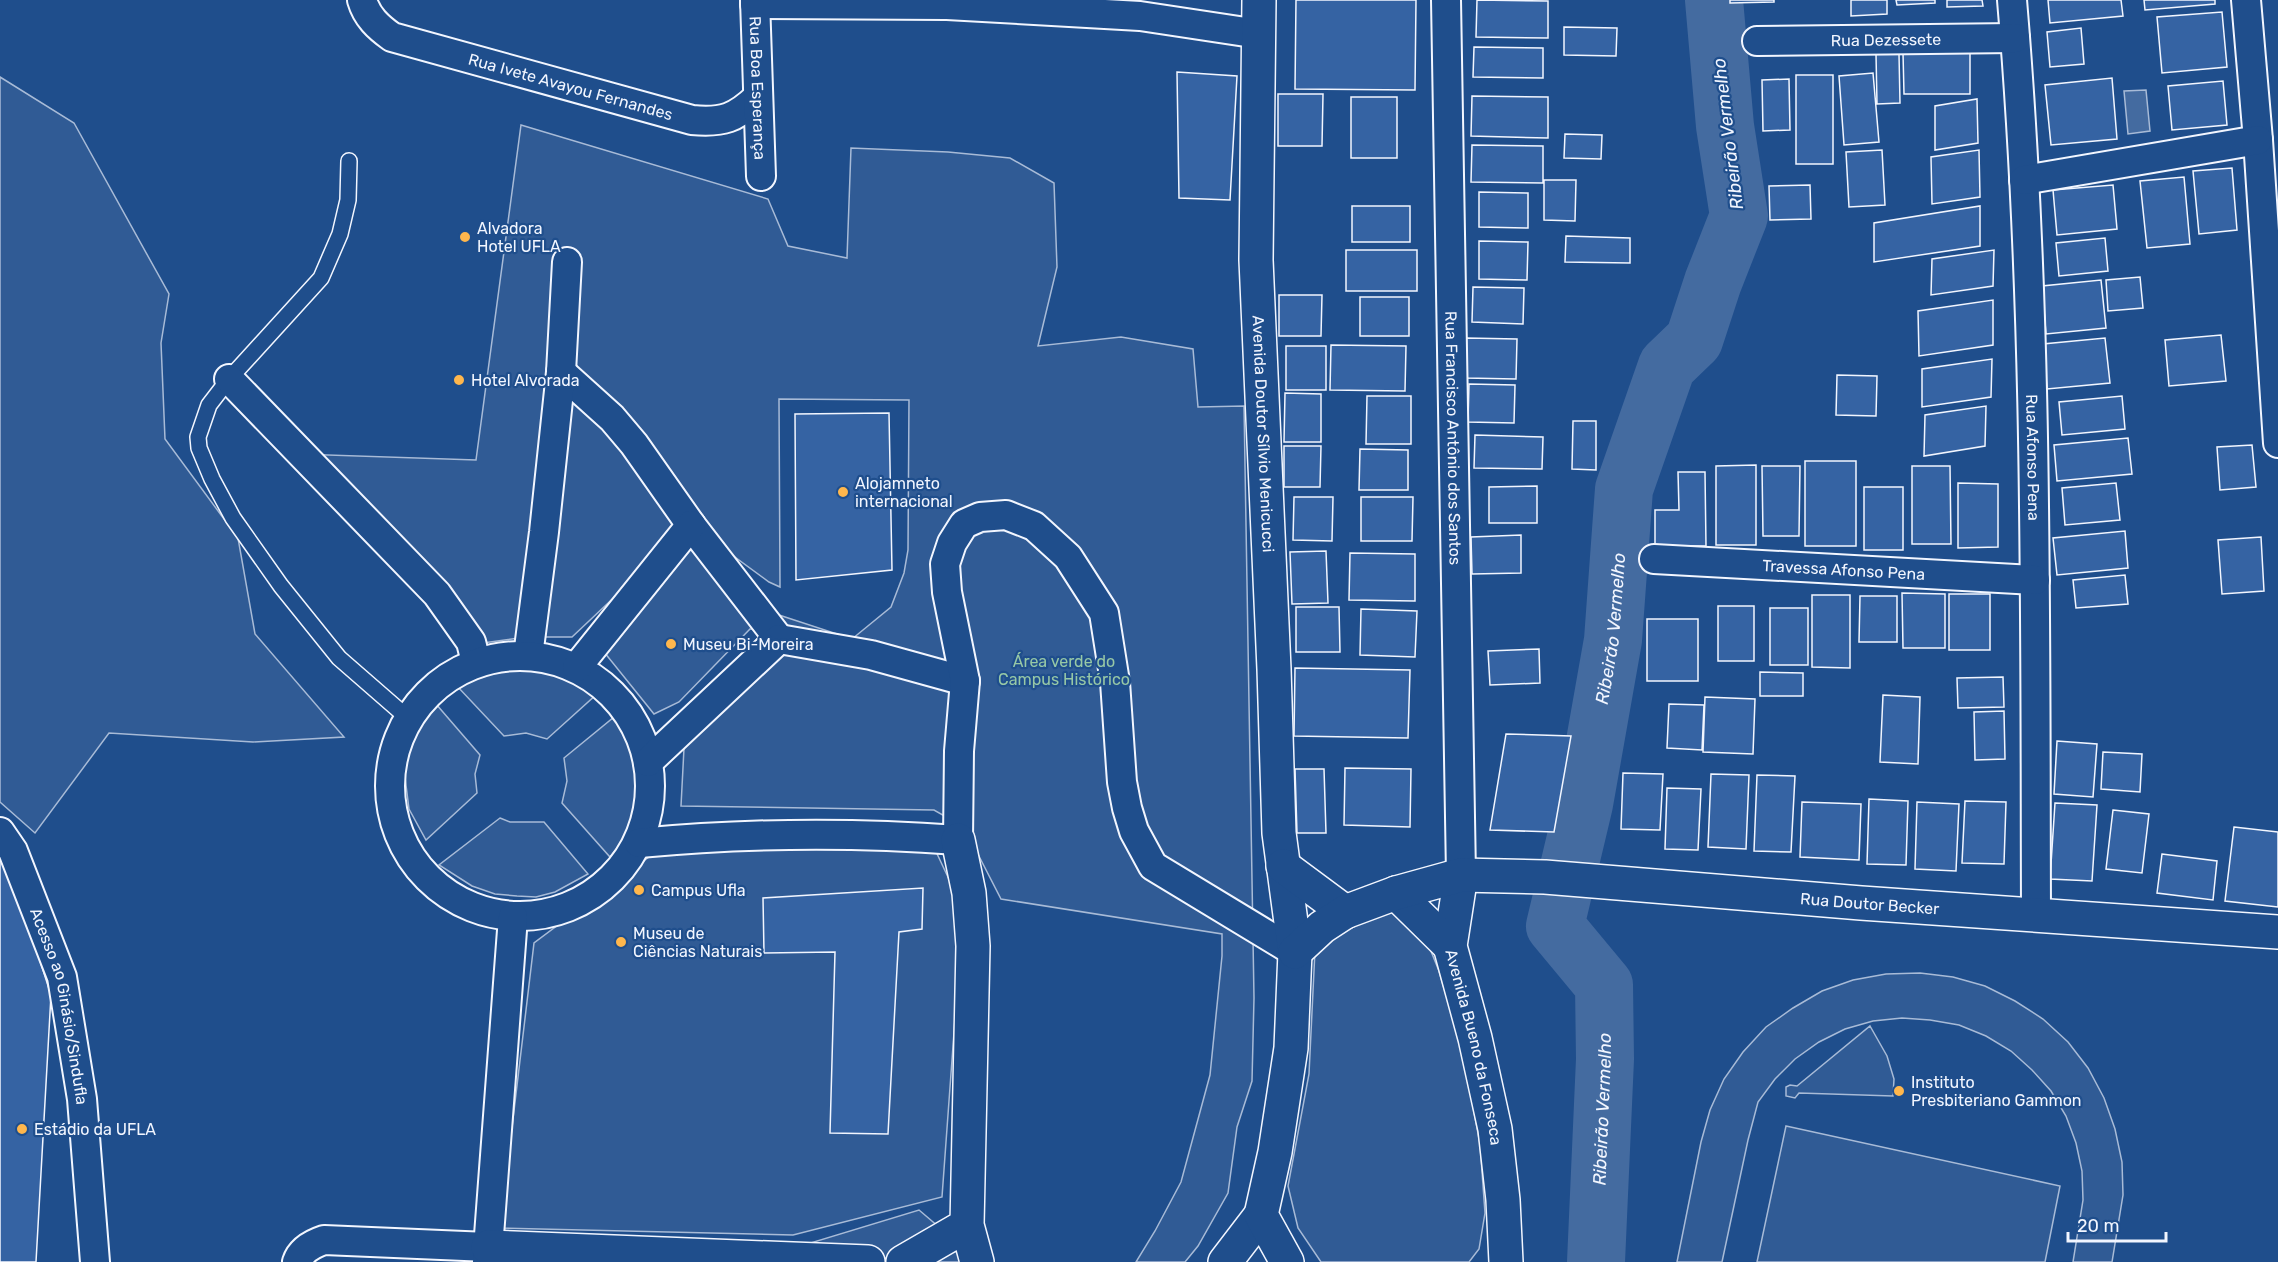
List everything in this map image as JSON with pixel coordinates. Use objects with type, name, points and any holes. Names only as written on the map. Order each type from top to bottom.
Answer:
[{"type":"main road","name":"Avenida Doutor Sílvio Menicucci","points":[[1259,0],[1256,260],[1279,833],[1295,952],[1291,1048],[1275,1152],[1261,1215]]},
{"type":"main road","points":[[958,840],[969,893],[973,946],[967,1225],[978,1262]]},
{"type":"main road","points":[[1282,866],[1345,912]]},
{"type":"main road","name":"Rua Doutor Becker","points":[[1461,875],[1545,877],[2278,932]]},
{"type":"main road","points":[[1295,952],[1322,927],[1345,912],[1396,893],[1461,875]]},
{"type":"main road","name":"Avenida Bueno da Fonseca","points":[[1461,875],[1449,946],[1474,1038],[1495,1129],[1503,1200],[1506,1262]]},
{"type":"main road","points":[[1396,893],[1449,946]]},
{"type":"main road","points":[[1225,1262],[1261,1215],[1287,1262]]},
{"type":"main road","points":[[903,1262],[967,1225]]},
{"type":"main road","points":[[488,1255],[868,1262]]},
{"type":"street","name":"Rua Ivete Avayou Fernandes","points":[[362,0],[370,18],[392,37],[692,120],[711,122],[728,119],[743,111],[758,97]]},
{"type":"street","name":"Rua Francisco Antônio dos Santos","points":[[1446,0],[1461,875]]},
{"type":"street","name":"Rua Afonso Pena","points":[[2012,0],[2024,180],[2035,580],[2036,915]]},
{"type":"street","points":[[2246,0],[2274,342],[2278,443]]},
{"type":"street","points":[[755,2],[1139,8],[1259,34]]},
{"type":"street","name":"Rua Boa Esperança","points":[[755,2],[761,176]]},
{"type":"street","name":"Rua Dezessete","points":[[1757,41],[2015,38]]},
{"type":"street","points":[[2024,180],[2258,140]]},
{"type":"street","points":[[528,656],[561,372],[567,262]]},
{"type":"street","points":[[561,372],[612,418],[634,444],[691,525],[779,639],[871,655],[965,681]]},
{"type":"street","points":[[228,379],[437,594],[471,642],[476,662]]},
{"type":"street","points":[[639,843],[715,836],[862,834],[958,840],[959,751],[965,681],[947,592],[945,564],[952,543],[964,524],[980,517],[1006,514],[1034,526],[1068,557],[1104,613],[1115,682],[1122,782],[1127,808],[1134,831],[1153,866],[1295,952]]},
{"type":"street","points":[[577,667],[691,525]]},
{"type":"street","name":"Travessa Afonso Pena","points":[[1654,559],[2035,580]]},
{"type":"street","points":[[648,762],[779,639]]},
{"type":"street","points":[[528,656],[577,667],[618,699],[645,742],[652,794],[639,843],[608,884],[564,910],[513,917],[463,904],[422,873],[395,829],[388,778],[401,729],[432,688],[476,662],[528,656]]},
{"type":"street","name":"Acesso ao Ginásio/Sindufla","points":[[0,832],[13,851],[62,977],[82,1099],[95,1262]]},
{"type":"street","points":[[297,1262],[302,1252],[314,1243],[324,1240],[488,1255],[513,917]]},
{"type":"lane","points":[[350,161],[348,200],[340,234],[321,278],[228,379],[209,405],[198,437],[199,448],[212,479],[233,518],[281,586],[339,658],[409,719]]},
{"type":"shaded area","points":[[0,77],[74,123],[169,294],[161,343],[165,439],[238,538],[255,634],[344,737],[253,742],[109,733],[35,833],[0,802]]},
{"type":"shaded area","points":[[2146,90],[2150,131],[2128,134],[2124,91]]},
{"type":"shaded area","name":"Área verde do Campus Histórico","points":[[521,125],[768,199],[788,246],[847,258],[851,148],[948,152],[1010,158],[1054,183],[1057,267],[1038,346],[1121,337],[1193,349],[1198,407],[1244,406],[1254,998],[1252,1081],[1237,1127],[1228,1193],[1198,1246],[1185,1262],[1136,1262],[1181,1182],[1210,1075],[1222,956],[1222,934],[1001,899],[964,827],[934,810],[681,806],[685,729],[765,629],[750,629],[679,702],[654,714],[600,647],[679,538],[776,614],[852,639],[891,607],[904,573],[908,550],[909,400],[779,399],[780,587],[769,582],[691,525],[572,637],[527,637],[483,643],[299,454],[476,460]]},
{"type":"shaded area","points":[[527,663],[565,671],[598,693],[547,739],[526,733],[504,736],[456,685],[486,668]]},
{"type":"shaded area","points":[[436,704],[480,755],[475,774],[477,793],[426,840],[409,809],[404,769],[414,731]]},
{"type":"shaded area","points":[[619,713],[636,747],[644,788],[638,821],[610,857],[562,803],[567,781],[564,758]]},
{"type":"shaded area","points":[[500,818],[510,822],[544,822],[588,874],[555,892],[536,897],[517,896],[495,894],[472,886],[439,865]]},
{"type":"shaded area","points":[[931,841],[963,909],[942,1197],[793,1235],[500,1228],[534,943],[665,845]]},
{"type":"shaded area","points":[[1382,901],[1424,934],[1439,971],[1463,1053],[1480,1144],[1485,1213],[1479,1249],[1469,1262],[1321,1262],[1298,1228],[1288,1186],[1309,1074],[1315,950]]},
{"type":"shaded area","points":[[1920,973],[1953,977],[1985,986],[2015,1001],[2043,1019],[2068,1042],[2088,1068],[2104,1098],[2115,1129],[2122,1162],[2123,1195],[2112,1262],[2073,1262],[2083,1200],[2082,1171],[2076,1143],[2066,1116],[2051,1091],[2011,1051],[1986,1036],[1959,1025],[1902,1018],[1873,1021],[1845,1029],[1819,1042],[1795,1059],[1775,1079],[1758,1102],[1722,1262],[1677,1262],[1701,1142],[1710,1110],[1724,1079],[1743,1052],[1766,1027],[1822,991],[1853,980],[1886,974]]},
{"type":"shaded area","points":[[1870,1026],[1887,1056],[1894,1079],[1893,1096],[1799,1093],[1795,1098],[1786,1096],[1786,1087],[1797,1086]]},
{"type":"shaded area","points":[[1786,1126],[2060,1186],[2045,1262],[1757,1262]]},
{"type":"shaded area","points":[[919,1210],[980,1262],[757,1262],[758,1259]]},
{"type":"building","points":[[1296,0],[1416,0],[1415,90],[1295,89]]},
{"type":"building","points":[[1477,0],[1548,1],[1548,38],[1476,37]]},
{"type":"building","points":[[1730,0],[1774,0],[1774,2],[1730,3]]},
{"type":"building","points":[[1851,0],[1887,0],[1887,14],[1851,16]]},
{"type":"building","points":[[1896,0],[1935,0],[1935,3],[1897,5]]},
{"type":"building","points":[[1947,0],[1982,0],[1983,6],[1947,7]]},
{"type":"building","points":[[2048,0],[2121,0],[2123,16],[2050,23]]},
{"type":"building","points":[[2144,0],[2215,0],[2215,4],[2145,10]]},
{"type":"building","points":[[2222,12],[2227,67],[2162,73],[2157,17]]},
{"type":"building","points":[[1564,27],[1617,28],[1616,56],[1564,55]]},
{"type":"building","points":[[2081,28],[2084,64],[2050,67],[2047,32]]},
{"type":"building","points":[[1474,47],[1543,48],[1543,78],[1473,77]]},
{"type":"building","points":[[1903,53],[1970,53],[1970,94],[1904,94]]},
{"type":"building","points":[[1876,54],[1899,54],[1900,103],[1877,104]]},
{"type":"building","points":[[1177,72],[1237,76],[1230,200],[1179,198]]},
{"type":"building","points":[[1873,73],[1879,142],[1844,145],[1839,76]]},
{"type":"building","points":[[1796,75],[1833,75],[1833,164],[1796,164]]},
{"type":"building","points":[[2112,78],[2117,139],[2051,145],[2045,85]]},
{"type":"building","points":[[1789,79],[1790,130],[1763,131],[1762,80]]},
{"type":"building","points":[[2223,81],[2227,125],[2172,130],[2168,86]]},
{"type":"building","points":[[1278,94],[1323,94],[1322,146],[1278,146]]},
{"type":"building","points":[[1472,96],[1548,97],[1548,138],[1471,136]]},
{"type":"building","points":[[1351,97],[1397,97],[1397,158],[1351,158]]},
{"type":"building","points":[[1977,99],[1978,143],[1935,150],[1935,106]]},
{"type":"building","points":[[1565,134],[1602,135],[1601,159],[1564,158]]},
{"type":"building","points":[[1472,145],[1543,146],[1543,183],[1471,182]]},
{"type":"building","points":[[1882,150],[1885,205],[1849,207],[1846,152]]},
{"type":"building","points":[[1979,150],[1980,197],[1932,204],[1931,157]]},
{"type":"building","points":[[2232,168],[2237,230],[2199,234],[2193,171]]},
{"type":"building","points":[[2184,177],[2190,244],[2147,248],[2140,181]]},
{"type":"building","points":[[1544,180],[1576,180],[1575,221],[1544,220]]},
{"type":"building","points":[[1810,185],[1811,219],[1770,220],[1769,186]]},
{"type":"building","points":[[2113,185],[2117,229],[2057,235],[2053,190]]},
{"type":"building","points":[[1479,192],[1528,193],[1528,228],[1479,227]]},
{"type":"building","points":[[1352,206],[1410,206],[1410,242],[1352,242]]},
{"type":"building","points":[[1980,206],[1980,246],[1874,262],[1874,223]]},
{"type":"building","points":[[1566,236],[1630,238],[1630,263],[1565,262]]},
{"type":"building","points":[[2105,238],[2108,271],[2059,276],[2056,243]]},
{"type":"building","points":[[1479,241],[1528,242],[1527,280],[1479,279]]},
{"type":"building","points":[[1346,250],[1417,250],[1417,291],[1346,291]]},
{"type":"building","points":[[1994,250],[1993,286],[1931,295],[1932,259]]},
{"type":"building","points":[[2140,277],[2143,308],[2108,311],[2106,280]]},
{"type":"building","points":[[2101,280],[2106,328],[2046,334],[2042,286]]},
{"type":"building","points":[[1473,287],[1524,288],[1523,324],[1472,322]]},
{"type":"building","points":[[1279,295],[1322,295],[1321,336],[1279,336]]},
{"type":"building","points":[[1360,297],[1409,297],[1409,336],[1360,336]]},
{"type":"building","points":[[1993,300],[1993,345],[1919,356],[1918,311]]},
{"type":"building","points":[[2221,335],[2226,381],[2169,386],[2165,340]]},
{"type":"building","points":[[1466,338],[1517,339],[1516,379],[1465,378]]},
{"type":"building","points":[[2105,338],[2110,383],[2047,389],[2043,344]]},
{"type":"building","points":[[1331,345],[1406,346],[1405,391],[1330,390]]},
{"type":"building","points":[[1286,346],[1326,346],[1326,390],[1286,390]]},
{"type":"building","points":[[1992,359],[1991,397],[1922,407],[1922,369]]},
{"type":"building","points":[[1837,375],[1877,376],[1876,416],[1836,415]]},
{"type":"building","points":[[1469,384],[1515,385],[1514,423],[1468,422]]},
{"type":"building","points":[[1285,393],[1321,394],[1321,442],[1284,442]]},
{"type":"building","points":[[1367,396],[1411,396],[1411,444],[1366,444]]},
{"type":"building","points":[[2122,396],[2125,429],[2062,435],[2059,402]]},
{"type":"building","points":[[1986,406],[1985,446],[1924,456],[1925,415]]},
{"type":"building","name":"Alojamneto internacional","points":[[889,413],[892,570],[796,580],[795,414]]},
{"type":"building","points":[[1573,421],[1596,421],[1596,470],[1572,469]]},
{"type":"building","points":[[1475,435],[1543,437],[1542,469],[1474,468]]},
{"type":"building","points":[[2128,438],[2132,474],[2057,481],[2054,445]]},
{"type":"building","points":[[2252,445],[2256,487],[2220,490],[2217,447]]},
{"type":"building","points":[[1284,446],[1321,446],[1320,487],[1284,487]]},
{"type":"building","points":[[1360,449],[1408,450],[1408,490],[1359,490]]},
{"type":"building","points":[[1805,461],[1856,461],[1856,546],[1805,546]]},
{"type":"building","points":[[1756,465],[1756,545],[1716,545],[1716,466]]},
{"type":"building","points":[[1762,466],[1800,466],[1799,536],[1763,536]]},
{"type":"building","points":[[1912,466],[1950,466],[1951,544],[1912,544]]},
{"type":"building","points":[[1678,472],[1705,472],[1706,546],[1655,546],[1655,510],[1679,510]]},
{"type":"building","points":[[1958,483],[1998,484],[1998,547],[1958,548]]},
{"type":"building","points":[[2116,483],[2120,520],[2065,525],[2062,488]]},
{"type":"building","points":[[1537,486],[1537,523],[1489,523],[1489,487]]},
{"type":"building","points":[[1864,487],[1903,487],[1903,550],[1864,550]]},
{"type":"building","points":[[1294,497],[1333,497],[1332,541],[1293,540]]},
{"type":"building","points":[[1361,497],[1413,497],[1412,541],[1361,541]]},
{"type":"building","points":[[2125,531],[2128,568],[2057,575],[2053,538]]},
{"type":"building","points":[[1521,535],[1521,573],[1472,574],[1471,537]]},
{"type":"building","points":[[2261,537],[2264,591],[2222,594],[2218,540]]},
{"type":"building","points":[[1326,551],[1328,603],[1292,604],[1290,552]]},
{"type":"building","points":[[1350,553],[1415,554],[1415,601],[1349,600]]},
{"type":"building","points":[[2125,575],[2128,604],[2076,608],[2073,580]]},
{"type":"building","points":[[1902,593],[1945,594],[1945,648],[1903,648]]},
{"type":"building","points":[[1949,594],[1990,594],[1990,650],[1949,650]]},
{"type":"building","points":[[1812,595],[1850,595],[1850,668],[1812,667]]},
{"type":"building","points":[[1860,596],[1897,596],[1897,642],[1859,642]]},
{"type":"building","points":[[1718,606],[1754,606],[1754,661],[1718,661]]},
{"type":"building","points":[[1296,607],[1339,607],[1340,652],[1296,652]]},
{"type":"building","points":[[1770,608],[1808,608],[1808,665],[1770,665]]},
{"type":"building","points":[[1361,609],[1417,611],[1415,657],[1360,655]]},
{"type":"building","points":[[1647,619],[1698,619],[1698,681],[1647,681]]},
{"type":"building","points":[[1539,649],[1540,683],[1490,685],[1488,651]]},
{"type":"building","points":[[1295,668],[1410,670],[1408,738],[1294,736]]},
{"type":"building","points":[[1760,672],[1803,673],[1803,696],[1760,696]]},
{"type":"building","points":[[2003,677],[2004,707],[1958,708],[1957,678]]},
{"type":"building","points":[[1883,695],[1920,697],[1918,764],[1880,762]]},
{"type":"building","points":[[1705,697],[1755,699],[1753,754],[1703,752]]},
{"type":"building","points":[[1669,704],[1704,705],[1702,750],[1667,748]]},
{"type":"building","points":[[2004,711],[2005,759],[1975,760],[1974,712]]},
{"type":"building","points":[[1506,734],[1571,736],[1554,832],[1490,830]]},
{"type":"building","points":[[2057,741],[2097,744],[2093,797],[2054,794]]},
{"type":"building","points":[[2103,752],[2142,754],[2140,792],[2101,789]]},
{"type":"building","points":[[1345,768],[1411,769],[1410,827],[1344,825]]},
{"type":"building","points":[[1295,769],[1324,769],[1326,833],[1297,833]]},
{"type":"building","points":[[1623,773],[1663,774],[1660,830],[1621,829]]},
{"type":"building","points":[[1711,774],[1749,775],[1746,849],[1708,847]]},
{"type":"building","points":[[1757,775],[1795,776],[1791,852],[1754,851]]},
{"type":"building","points":[[1667,788],[1701,789],[1698,850],[1665,849]]},
{"type":"building","points":[[1869,799],[1908,801],[1906,865],[1867,864]]},
{"type":"building","points":[[1965,801],[2006,802],[2004,864],[1962,863]]},
{"type":"building","points":[[1802,802],[1861,804],[1859,860],[1800,857]]},
{"type":"building","points":[[1917,802],[1959,804],[1956,871],[1915,869]]},
{"type":"building","points":[[2055,803],[2097,805],[2092,881],[2050,879]]},
{"type":"building","points":[[2113,810],[2149,814],[2142,873],[2106,869]]},
{"type":"building","points":[[2234,827],[2278,832],[2278,907],[2225,901]]},
{"type":"building","name":"Estádio da UFLA","points":[[0,853],[8,861],[51,995],[36,1262],[0,1262]]},
{"type":"building","points":[[2162,854],[2217,861],[2213,900],[2157,893]]},
{"type":"building","points":[[923,888],[922,929],[899,932],[888,1134],[830,1133],[835,952],[764,953],[763,898]]},
{"type":"waterway","name":"Ribeirão Vermelho","points":[[1596,1262],[1605,1059],[1604,985],[1555,926],[1584,804],[1613,640],[1624,489],[1667,366],[1694,340],[1713,282],[1739,216],[1725,126],[1714,0]]},
{"type":"place","name":"Alvadora Hotel UFLA","points":[[465,237]]},
{"type":"place","name":"Hotel Alvorada","points":[[459,380]]},
{"type":"place","name":"Alojamneto internacional","points":[[843,492]]},
{"type":"place","name":"Museu Bi-Moreira","points":[[671,644]]},
{"type":"place","name":"Campus Ufla","points":[[639,890]]},
{"type":"place","name":"Museu de Ciências Naturais","points":[[621,942]]},
{"type":"place","name":"Instituto Presbiteriano Gammon","points":[[1899,1091]]},
{"type":"place","name":"Estádio da UFLA","points":[[22,1129]]}]
